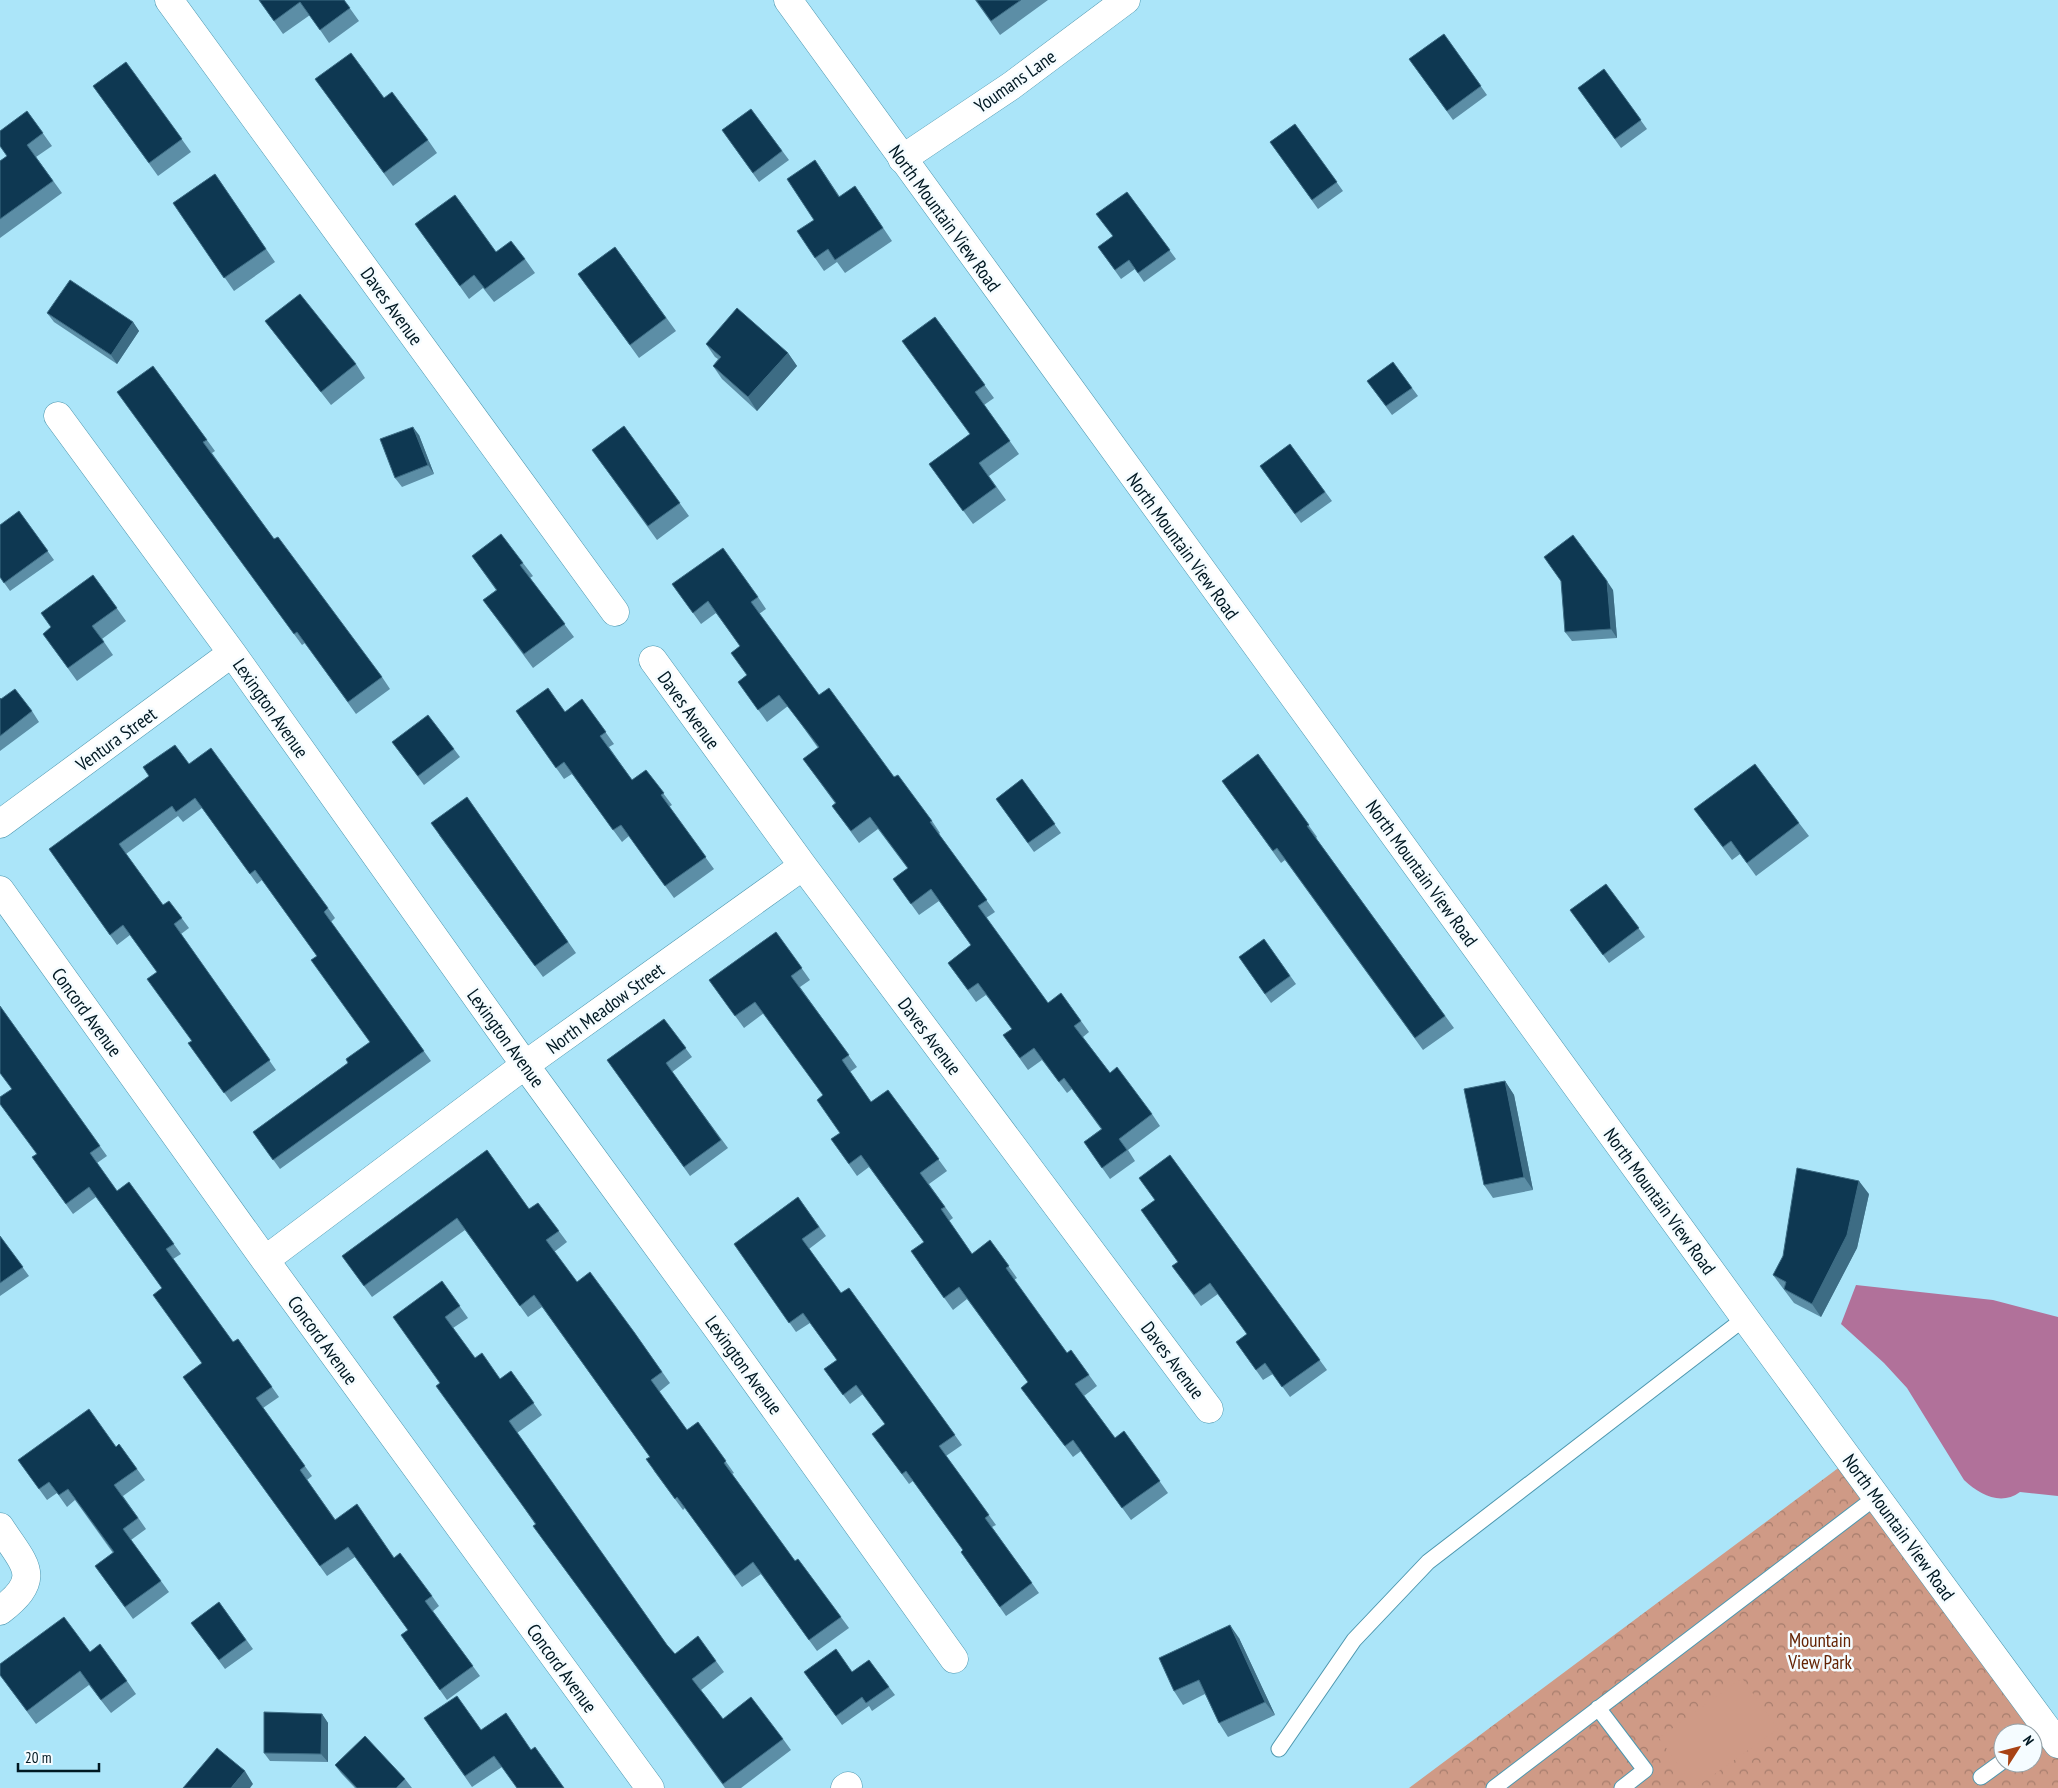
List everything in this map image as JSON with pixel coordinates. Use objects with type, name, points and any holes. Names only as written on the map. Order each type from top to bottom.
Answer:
[{"type":"street","name":"Daves Avenue","points":[[168,0],[615,612]]},
{"type":"street","name":"North Mountain View Road","points":[[788,0],[1876,1497],[2046,1737]]},
{"type":"street","name":"Youmans Lane","points":[[902,159],[1012,86],[1126,0]]},
{"type":"street","name":"Lexington Avenue","points":[[58,416],[232,653],[525,1065],[720,1332],[954,1659]]},
{"type":"street","name":"Ventura Street","points":[[0,824],[232,653]]},
{"type":"street","name":"Daves Avenue","points":[[653,660],[802,866],[1209,1409]]},
{"type":"street","name":"North Meadow Street","points":[[265,1260],[525,1065],[802,866]]},
{"type":"street","name":"Concord Avenue","points":[[0,890],[265,1260],[650,1788]]},
{"type":"street","points":[[0,1526],[25,1567],[26,1585],[18,1597],[0,1611]]},
{"type":"lane","points":[[1279,1749],[1354,1640],[1428,1562],[1745,1318]]},
{"type":"lane","points":[[1494,1788],[1876,1497]]},
{"type":"lane","points":[[1598,1708],[1645,1770],[1622,1788]]},
{"type":"lane","points":[[1982,1778],[1993,1769]]},
{"type":"green space","name":"Mountain View Park","points":[[1849,1460],[2043,1723],[1993,1723],[1993,1773],[2043,1773],[2043,1724],[2058,1744],[2058,1788],[1409,1788]]},
{"type":"green space","points":[[1742,1678],[1778,1729],[1695,1788],[1659,1738]]},
{"type":"shaded area","points":[[1856,1285],[1993,1300],[2058,1317],[2058,1496],[2020,1492],[2005,1498],[1991,1497],[1977,1490],[1964,1480],[1907,1388],[1884,1363],[1841,1324]]},
{"type":"building","points":[[259,0],[344,0],[350,8],[320,30],[300,2],[274,21]]},
{"type":"building","points":[[976,0],[1021,0],[991,21]]},
{"type":"building","points":[[1444,34],[1481,86],[1447,111],[1409,59]]},
{"type":"building","points":[[351,53],[384,98],[392,92],[428,140],[384,173],[315,79]]},
{"type":"building","points":[[126,62],[182,139],[149,163],[93,86]]},
{"type":"building","points":[[1604,69],[1641,120],[1615,139],[1578,88]]},
{"type":"building","points":[[751,109],[782,151],[753,173],[722,130]]},
{"type":"building","points":[[27,111],[43,133],[27,145],[53,181],[0,219],[0,161],[7,156],[0,146],[0,131]]},
{"type":"building","points":[[1295,124],[1337,182],[1312,200],[1270,142]]},
{"type":"building","points":[[815,160],[839,197],[855,186],[883,228],[835,260],[828,249],[815,258],[797,231],[814,220],[787,179]]},
{"type":"building","points":[[215,174],[266,249],[224,278],[173,203]]},
{"type":"building","points":[[1127,192],[1170,250],[1138,273],[1129,260],[1115,270],[1098,247],[1113,236],[1096,214]]},
{"type":"building","points":[[455,195],[496,252],[511,241],[525,259],[485,289],[474,275],[460,286],[415,224]]},
{"type":"building","points":[[615,247],[666,318],[630,345],[578,274]]},
{"type":"building","points":[[70,280],[133,322],[111,355],[47,313]]},
{"type":"building","points":[[300,294],[356,364],[321,392],[265,321]]},
{"type":"building","points":[[737,308],[788,353],[748,397],[713,366],[721,357],[706,344]]},
{"type":"building","points":[[935,317],[985,385],[975,392],[1010,441],[979,463],[996,487],[963,511],[929,464],[970,434],[902,341]]},
{"type":"building","points":[[1393,362],[1412,388],[1386,406],[1367,381]]},
{"type":"building","points":[[153,366],[207,440],[203,442],[274,539],[278,537],[382,677],[348,702],[297,632],[294,634],[117,392]]},
{"type":"building","points":[[624,426],[680,503],[648,526],[592,450]]},
{"type":"building","points":[[413,427],[428,465],[395,478],[380,439]]},
{"type":"building","points":[[1290,444],[1325,492],[1295,514],[1260,466]]},
{"type":"building","points":[[19,511],[48,551],[4,583],[0,577],[0,525]]},
{"type":"building","points":[[501,534],[523,563],[520,565],[565,624],[524,654],[483,600],[497,590],[472,556]]},
{"type":"building","points":[[1573,535],[1607,581],[1611,629],[1565,632],[1561,581],[1544,557]]},
{"type":"building","points":[[723,548],[758,597],[751,602],[819,695],[829,688],[894,777],[898,775],[932,821],[930,822],[987,900],[978,906],[1048,1003],[1061,993],[1081,1021],[1074,1026],[1110,1073],[1117,1067],[1152,1114],[1119,1139],[1127,1150],[1102,1168],[1084,1142],[1102,1129],[1064,1078],[1059,1082],[1034,1048],[1020,1058],[1003,1035],[1012,1029],[978,983],[968,990],[948,963],[971,945],[931,889],[911,904],[893,879],[908,868],[870,817],[851,831],[832,806],[836,803],[803,759],[819,747],[779,695],[758,710],[738,682],[747,675],[731,653],[740,646],[708,601],[693,613],[672,584]]},
{"type":"building","points":[[93,575],[117,608],[92,626],[104,642],[68,668],[43,634],[51,627],[41,613]]},
{"type":"building","points":[[548,688],[565,712],[582,699],[606,732],[600,736],[632,780],[646,770],[664,793],[661,795],[706,857],[665,886],[621,825],[613,830],[564,762],[556,768],[516,711]]},
{"type":"building","points":[[15,689],[32,711],[0,736],[0,698]]},
{"type":"building","points":[[428,715],[454,749],[418,776],[392,742]]},
{"type":"building","points":[[175,745],[189,764],[211,748],[328,908],[324,912],[424,1051],[273,1160],[253,1132],[348,1063],[346,1059],[370,1042],[311,960],[317,956],[255,870],[250,874],[195,798],[176,812],[172,806],[119,844],[163,905],[169,901],[182,918],[174,924],[270,1060],[224,1093],[188,1043],[192,1041],[147,979],[157,972],[123,925],[110,935],[49,849],[149,776],[143,767]]},
{"type":"building","points":[[1258,754],[1309,825],[1307,826],[1445,1016],[1415,1038],[1277,848],[1273,851],[1222,781]]},
{"type":"building","points":[[1755,764],[1799,823],[1747,863],[1731,841],[1723,847],[1694,809]]},
{"type":"building","points":[[1022,779],[1055,824],[1028,843],[996,799]]},
{"type":"building","points":[[467,797],[568,942],[535,966],[431,823]]},
{"type":"building","points":[[1606,884],[1639,928],[1603,955],[1570,910]]},
{"type":"building","points":[[776,932],[802,968],[791,976],[849,1055],[842,1060],[871,1102],[888,1090],[939,1159],[920,1173],[945,1207],[941,1209],[972,1254],[990,1240],[1009,1266],[1006,1268],[1067,1353],[1071,1350],[1089,1375],[1075,1384],[1115,1438],[1124,1431],[1160,1481],[1122,1508],[1073,1440],[1065,1446],[1021,1388],[1028,1382],[959,1287],[944,1298],[911,1251],[924,1242],[861,1155],[849,1164],[831,1139],[840,1133],[817,1100],[823,1095],[755,1002],[735,1016],[709,980]]},
{"type":"building","points":[[1264,939],[1290,976],[1265,994],[1239,957]]},
{"type":"building","points":[[0,1006],[100,1146],[90,1153],[117,1191],[129,1182],[174,1244],[166,1249],[233,1342],[238,1339],[272,1387],[256,1398],[305,1466],[300,1470],[335,1520],[357,1504],[394,1558],[400,1553],[432,1596],[425,1601],[473,1666],[440,1690],[401,1635],[408,1630],[348,1547],[320,1566],[183,1377],[202,1363],[153,1295],[162,1288],[89,1187],[66,1204],[32,1157],[37,1154],[0,1104],[0,1097],[12,1089],[0,1073]]},
{"type":"building","points":[[664,1019],[686,1048],[666,1063],[721,1140],[684,1167],[607,1060]]},
{"type":"building","points":[[1505,1081],[1524,1177],[1484,1185],[1464,1089]]},
{"type":"building","points":[[487,1150],[529,1209],[538,1203],[559,1231],[546,1240],[577,1282],[590,1272],[634,1332],[662,1372],[651,1380],[687,1430],[698,1422],[726,1461],[724,1463],[795,1561],[798,1559],[841,1617],[809,1640],[753,1562],[735,1576],[677,1497],[675,1499],[646,1459],[650,1457],[534,1295],[520,1306],[457,1218],[364,1286],[342,1256]]},
{"type":"building","points":[[1170,1155],[1320,1360],[1282,1387],[1265,1363],[1256,1370],[1236,1342],[1247,1334],[1210,1283],[1194,1295],[1172,1266],[1178,1262],[1141,1210],[1155,1200],[1139,1178]]},
{"type":"building","points":[[1797,1168],[1859,1181],[1847,1235],[1812,1304],[1784,1289],[1786,1282],[1773,1275],[1783,1256]]},
{"type":"building","points":[[798,1197],[819,1227],[802,1239],[841,1293],[849,1288],[955,1435],[939,1446],[989,1515],[985,1518],[1032,1583],[1000,1607],[961,1552],[963,1550],[906,1471],[902,1474],[872,1434],[885,1424],[856,1385],[843,1395],[824,1369],[837,1360],[803,1313],[789,1323],[734,1244]]},
{"type":"building","points":[[0,1236],[23,1267],[0,1283]]},
{"type":"building","points":[[442,1281],[460,1306],[445,1317],[475,1358],[482,1353],[500,1379],[511,1371],[534,1403],[509,1421],[667,1645],[675,1654],[698,1636],[716,1661],[692,1679],[723,1719],[751,1697],[783,1739],[723,1784],[533,1526],[536,1524],[436,1386],[440,1383],[393,1317]]},
{"type":"building","points":[[89,1409],[116,1447],[119,1444],[137,1469],[114,1485],[138,1518],[123,1529],[161,1581],[125,1607],[95,1566],[114,1552],[68,1489],[59,1495],[49,1482],[39,1489],[18,1460]]},
{"type":"building","points":[[219,1602],[246,1640],[219,1660],[191,1623]]},
{"type":"building","points":[[64,1617],[90,1652],[100,1644],[127,1681],[101,1700],[80,1671],[27,1711],[0,1675],[0,1664]]},
{"type":"building","points":[[1230,1625],[1265,1702],[1219,1723],[1199,1680],[1174,1691],[1159,1658]]},
{"type":"building","points":[[836,1649],[852,1672],[869,1660],[889,1687],[866,1703],[862,1697],[836,1716],[804,1672]]},
{"type":"building","points":[[457,1696],[481,1730],[506,1713],[531,1750],[535,1747],[564,1788],[517,1788],[494,1756],[465,1776],[424,1718]]},
{"type":"building","points":[[264,1712],[322,1714],[321,1754],[264,1753]]},
{"type":"building","points":[[365,1736],[405,1779],[396,1788],[357,1788],[335,1765]]},
{"type":"building","points":[[217,1748],[245,1771],[231,1788],[183,1788]]}]
